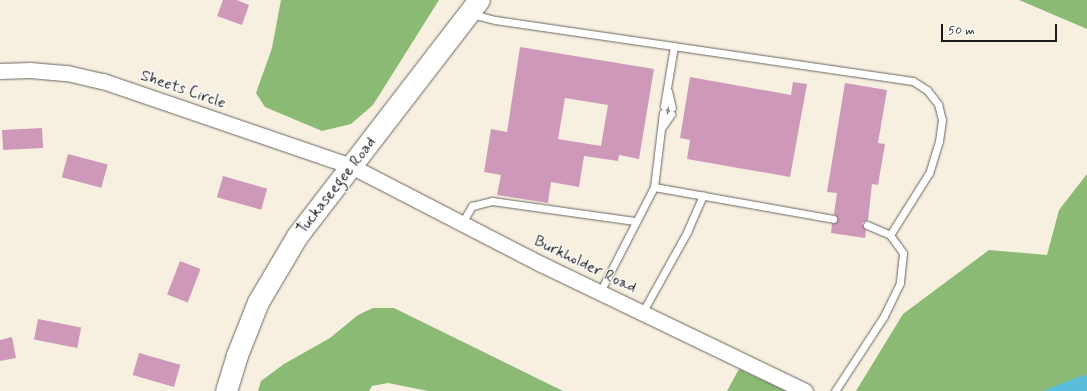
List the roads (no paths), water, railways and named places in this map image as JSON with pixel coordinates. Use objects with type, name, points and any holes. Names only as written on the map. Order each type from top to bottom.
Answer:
[{"type":"street","name":"Tuckaseegee Road","points":[[226,391],[237,356],[258,302],[297,236],[475,7]]},
{"type":"street","name":"Sheets Circle","points":[[0,72],[30,70],[67,73],[103,82],[351,166]]},
{"type":"street","name":"Burkholder Road","points":[[351,166],[642,313],[805,391]]},
{"type":"lane","points":[[475,7],[495,20],[913,81],[927,90],[938,104],[942,120],[939,140],[929,173],[890,234]]},
{"type":"lane","points":[[600,292],[635,221],[654,187],[662,127],[667,110],[667,86],[674,46]]},
{"type":"lane","points":[[654,187],[833,219]]},
{"type":"lane","points":[[642,313],[687,232],[703,195]]},
{"type":"lane","points":[[462,223],[472,206],[492,201],[635,221]]},
{"type":"lane","points":[[835,391],[884,316],[900,283],[903,253],[890,234],[867,225]]},
{"type":"water","points":[[1087,375],[1087,391],[1043,391],[1078,377]]}]
